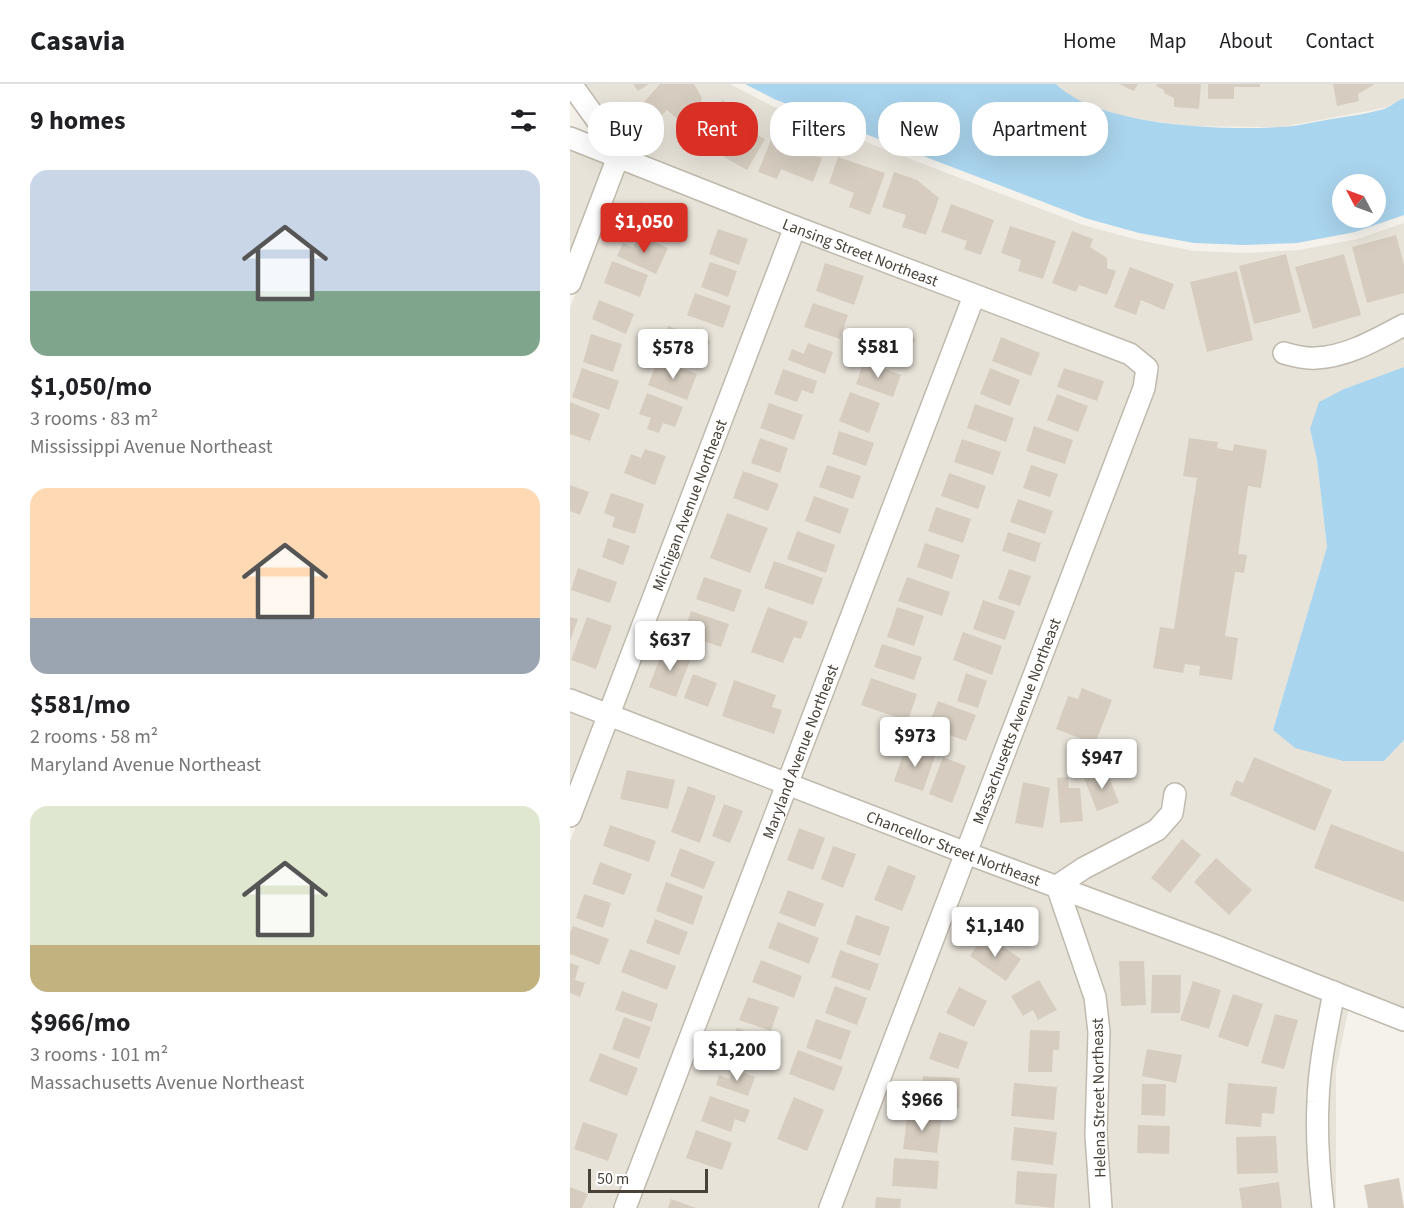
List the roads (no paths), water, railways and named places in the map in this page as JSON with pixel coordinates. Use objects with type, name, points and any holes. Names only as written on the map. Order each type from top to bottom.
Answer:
[{"type":"street","points":[[570,283],[618,157],[599,123],[571,84]]},
{"type":"street","name":"Lansing Street Northeast","points":[[570,138],[795,227],[1130,354],[1147,368]]},
{"type":"street","name":"Michigan Avenue Northeast","points":[[570,816],[795,227]]},
{"type":"street","name":"Maryland Avenue Northeast","points":[[625,1208],[974,296]]},
{"type":"street","points":[[1284,353],[1317,358],[1340,354],[1404,325]]},
{"type":"street","name":"Massachusetts Avenue Northeast","points":[[830,1208],[1144,388],[1147,368]]},
{"type":"street","name":"Chancellor Street Northeast","points":[[570,700],[1404,1020]]},
{"type":"street","points":[[1057,886],[1084,868],[1158,830],[1172,813],[1175,794]]},
{"type":"street","name":"Helena Street Northeast","points":[[1057,886],[1095,997],[1099,1032],[1096,1135],[1101,1208]]},
{"type":"street","points":[[1323,1208],[1317,1153],[1318,1102],[1323,1050],[1334,993]]},
{"type":"water","points":[[745,84],[1056,84],[1084,102],[972,102],[972,156],[1108,156],[1108,111],[1162,123],[1195,126],[1285,127],[1376,111],[1387,108],[1404,98],[1404,215],[1386,221],[1386,174],[1332,174],[1332,228],[1367,228],[1297,243],[1246,245],[1194,243],[1139,233],[1085,218],[923,156],[960,156],[960,102],[878,102],[878,139],[866,134],[866,102],[782,102]]},
{"type":"water","points":[[1404,367],[1404,740],[1384,761],[1343,761],[1295,748],[1273,730],[1327,547],[1317,460],[1310,429],[1319,402],[1344,389]]}]
